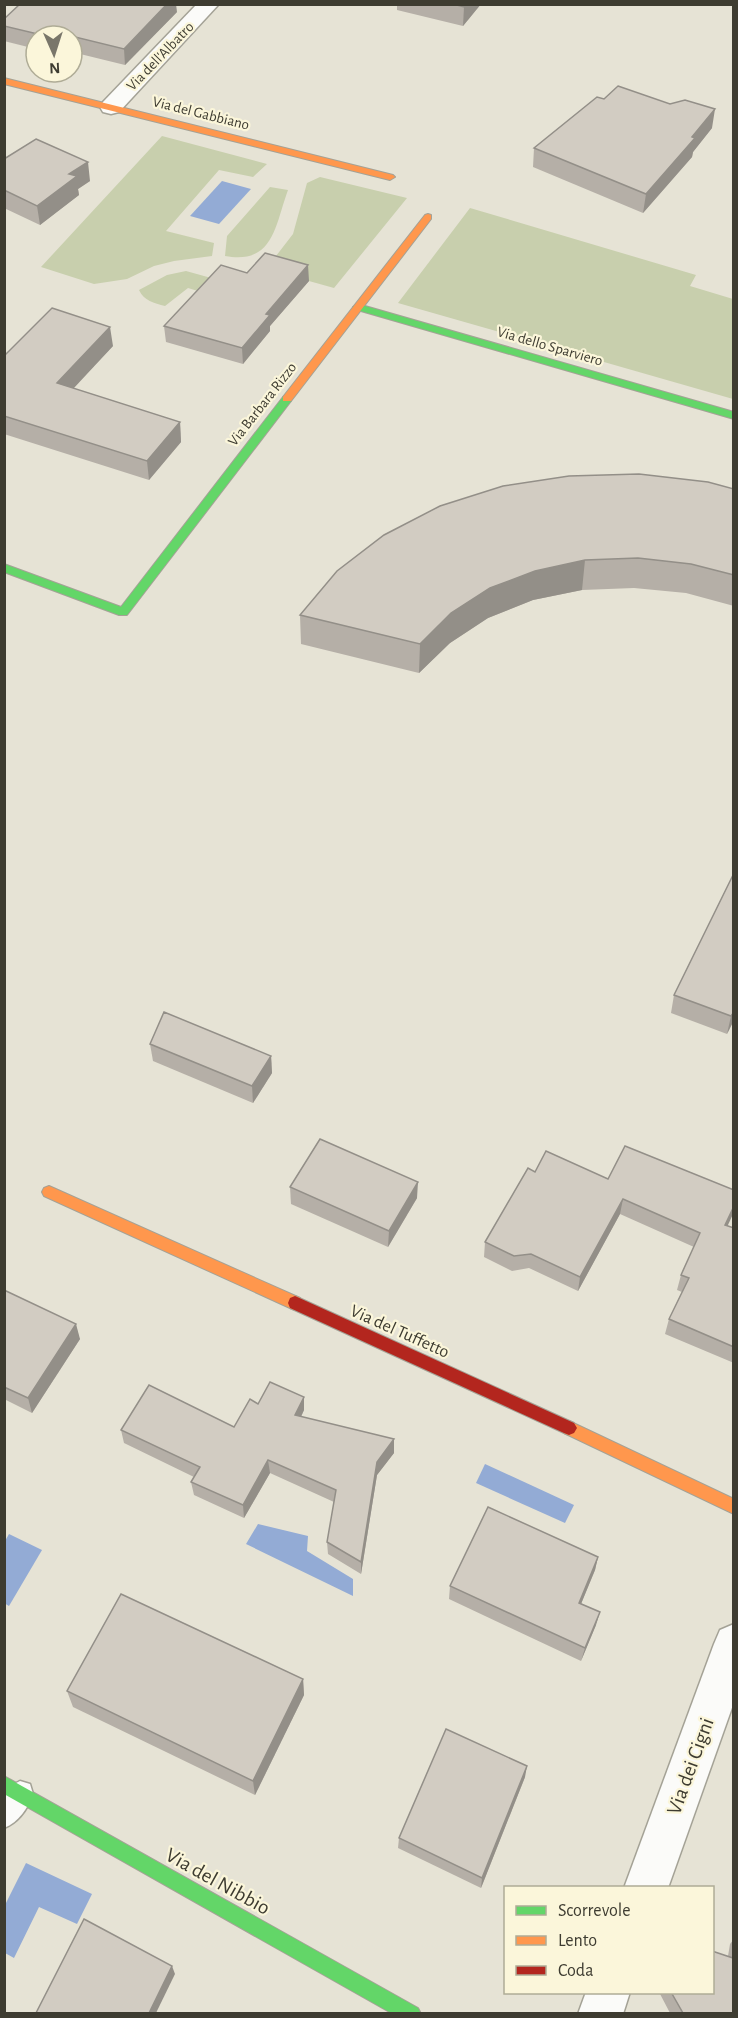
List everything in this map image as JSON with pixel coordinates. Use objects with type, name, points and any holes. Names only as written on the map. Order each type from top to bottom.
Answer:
[{"type":"street","name":"Via dell'Albatro","points":[[111,106],[209,4]]},
{"type":"street","name":"Via del Gabbiano","points":[[4,81],[390,177]]},
{"type":"street","name":"Via Barbara Rizzo","points":[[4,568],[123,612],[428,217]]},
{"type":"street","name":"Via dello Sparviero","points":[[358,307],[734,416]]},
{"type":"street","name":"Via del Tuffetto","points":[[49,1192],[544,1416],[734,1507]]},
{"type":"street","name":"Via dei Cigni","points":[[646,1886],[734,1644]]},
{"type":"street","name":"Via del Nibbio","points":[[12,1789],[412,2013]]},
{"type":"street","points":[[600,2013],[607,1994]]},
{"type":"lane","points":[[4,1815],[12,1789]]},
{"type":"green space","points":[[162,136],[267,164],[253,177],[219,170],[166,231],[214,243],[212,256],[174,261],[154,266],[127,279],[94,284],[41,267]]},
{"type":"green space","points":[[320,177],[407,198],[334,288],[266,269],[293,234],[307,183]]},
{"type":"green space","points":[[270,187],[288,190],[270,240],[254,254],[241,257],[225,256],[227,236]]},
{"type":"green space","points":[[470,208],[696,275],[690,286],[733,299],[733,399],[398,303]]},
{"type":"green space","points":[[186,271],[222,281],[211,295],[188,288],[165,306],[153,303],[139,290],[167,275]]},
{"type":"water","points":[[222,181],[251,189],[219,224],[190,216]]},
{"type":"water","points":[[485,1464],[574,1505],[565,1523],[476,1483]]},
{"type":"water","points":[[258,1524],[308,1536],[307,1551],[353,1579],[353,1596],[246,1544]]},
{"type":"water","points":[[9,1534],[42,1550],[9,1606],[4,1603],[5,1541]]},
{"type":"water","points":[[26,1863],[92,1894],[77,1924],[39,1907],[14,1958],[5,1953],[5,1905]]},
{"type":"building","points":[[20,4],[167,4],[124,49],[84,39],[84,24],[24,24],[24,31],[4,26],[4,19]]},
{"type":"building","points":[[618,86],[670,104],[685,100],[715,109],[692,137],[695,138],[646,194],[534,148],[597,97],[604,99]]},
{"type":"building","points":[[36,139],[88,162],[69,174],[77,176],[37,206],[4,190],[4,159]]},
{"type":"building","points":[[265,253],[308,265],[266,314],[270,315],[242,348],[164,326],[221,265],[247,273]]},
{"type":"building","points":[[52,308],[110,327],[57,383],[180,422],[147,461],[4,416],[4,356]]},
{"type":"building","points":[[639,474],[708,482],[734,489],[734,575],[691,564],[638,558],[585,560],[535,571],[490,588],[451,613],[420,644],[300,615],[337,571],[384,535],[440,506],[503,486],[569,476]]},
{"type":"building","points":[[734,873],[734,1012],[731,1016],[674,995]]},
{"type":"building","points":[[164,1012],[271,1056],[252,1086],[150,1044]]},
{"type":"building","points":[[320,1139],[418,1182],[389,1231],[290,1187]]},
{"type":"building","points":[[625,1146],[734,1190],[734,1206],[725,1225],[734,1228],[734,1347],[669,1319],[689,1278],[681,1275],[700,1233],[623,1199],[580,1277],[531,1254],[514,1256],[485,1242],[528,1168],[535,1172],[546,1151],[608,1179]]},
{"type":"building","points":[[4,1290],[76,1324],[28,1398],[4,1387]]},
{"type":"building","points":[[270,1382],[304,1397],[295,1415],[394,1439],[377,1462],[361,1562],[327,1542],[336,1490],[268,1460],[243,1505],[191,1482],[200,1467],[121,1430],[149,1385],[234,1427],[250,1399],[258,1404]]},
{"type":"building","points":[[488,1507],[598,1557],[579,1603],[600,1612],[585,1648],[450,1586]]},
{"type":"building","points":[[121,1594],[303,1679],[253,1781],[67,1691]]},
{"type":"building","points":[[446,1729],[527,1766],[482,1878],[399,1838]]},
{"type":"building","points":[[84,1919],[172,1966],[149,2013],[36,2013]]},
{"type":"building","points":[[714,1952],[733,1958],[734,1956],[734,2013],[683,2013],[672,1994],[714,1994]]},
{"type":"traffic: fast","points":[[358,307],[734,416]]},
{"type":"traffic: fast","points":[[4,568],[123,612],[287,399]]},
{"type":"traffic: fast","points":[[4,1784],[412,2014]]},
{"type":"traffic: slow","points":[[4,81],[390,177]]},
{"type":"traffic: slow","points":[[287,399],[428,217]]},
{"type":"traffic: slow","points":[[49,1192],[295,1303]]},
{"type":"traffic: slow","points":[[569,1428],[734,1507]]},
{"type":"traffic: jam","points":[[295,1303],[569,1428]]}]
